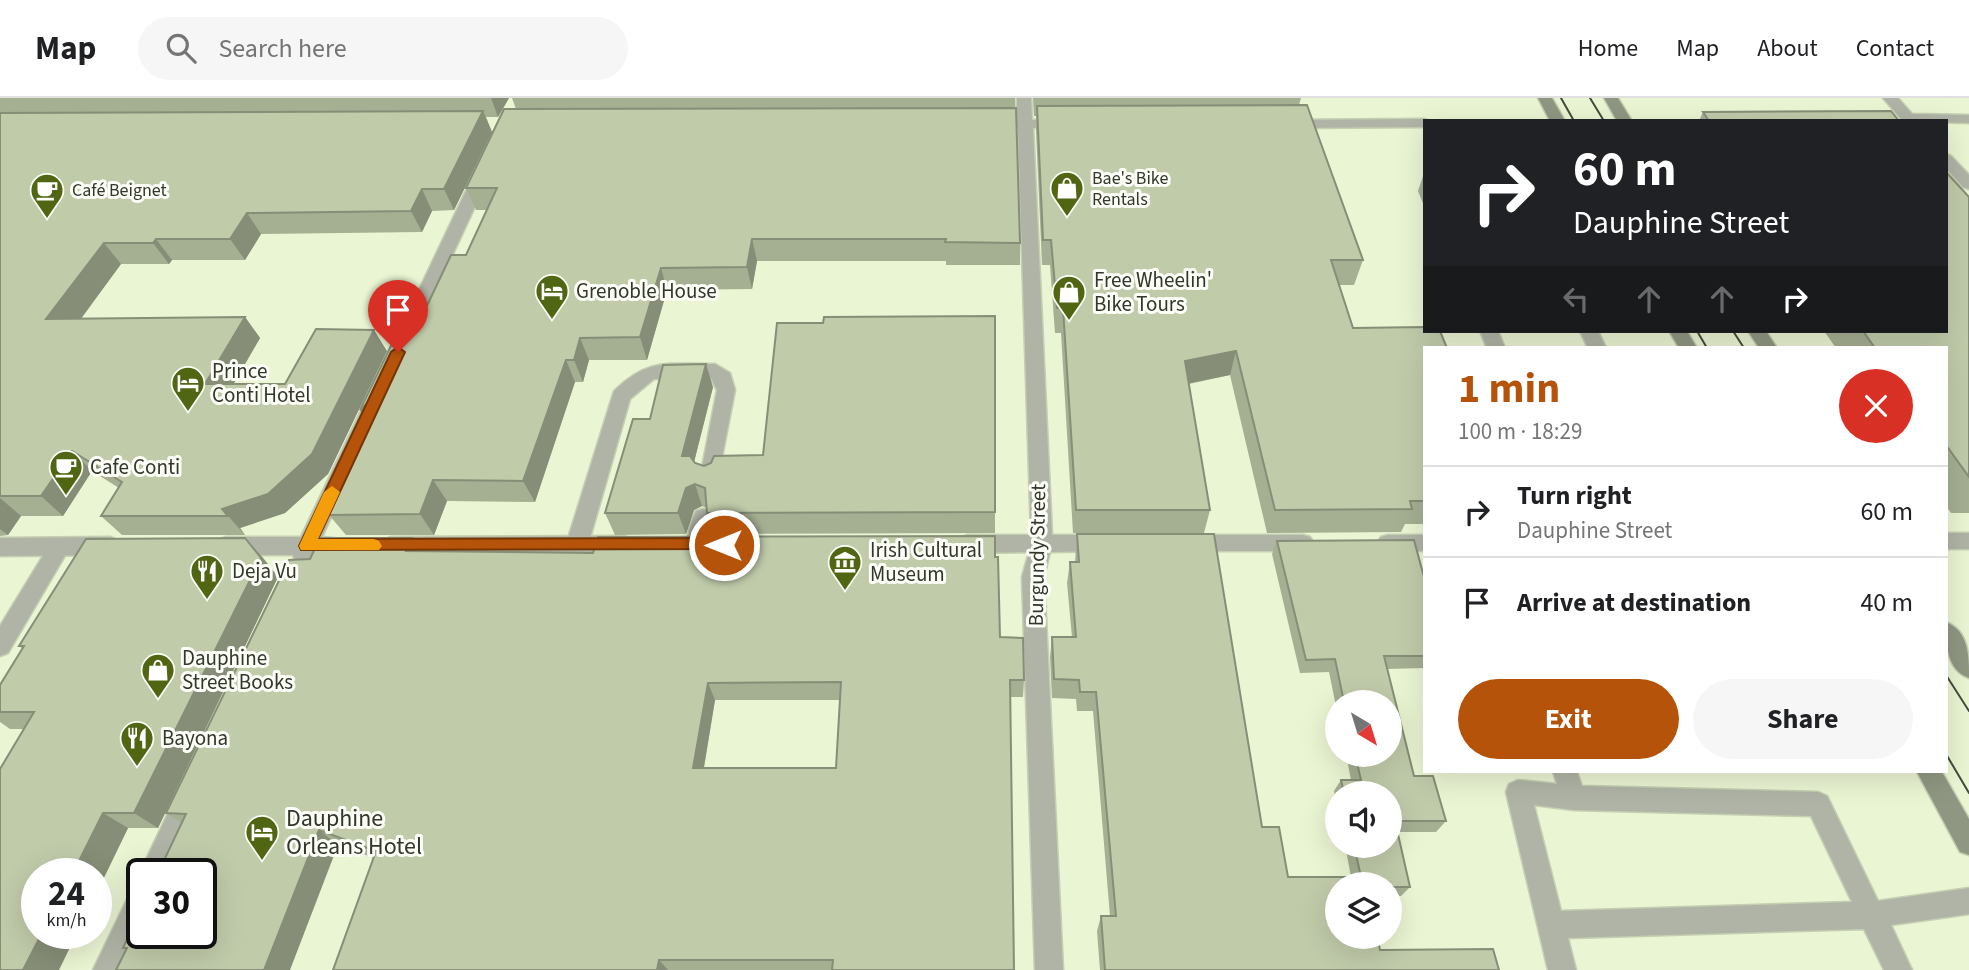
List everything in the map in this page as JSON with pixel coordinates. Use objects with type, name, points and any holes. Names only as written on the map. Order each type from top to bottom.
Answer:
[{"type":"main road","points":[[1545,98],[1557,119]]},
{"type":"main road","points":[[1611,98],[1624,119]]},
{"type":"main road","points":[[1948,635],[1969,668]]},
{"type":"main road","points":[[1930,773],[1969,843]]},
{"type":"street","name":"Burgundy Street","points":[[1024,98],[1042,544],[1032,577],[1049,970]]},
{"type":"street","points":[[1890,98],[1909,119]]},
{"type":"street","points":[[1948,119],[1969,119]]},
{"type":"street","points":[[1266,124],[1423,123]]},
{"type":"street","points":[[976,124],[1076,124]]},
{"type":"street","points":[[296,570],[494,149]]},
{"type":"street","points":[[1948,161],[1969,184]]},
{"type":"street","points":[[577,545],[621,396],[650,372],[715,372],[723,378],[726,390],[710,478]]},
{"type":"street","points":[[698,545],[703,517]]},
{"type":"street","points":[[1948,541],[1969,541]]},
{"type":"street","points":[[942,544],[1126,543]]},
{"type":"street","points":[[1167,543],[1330,543]]},
{"type":"street","points":[[1370,543],[1423,543]]},
{"type":"street","points":[[199,546],[644,545]]},
{"type":"street","points":[[671,545],[725,545]]},
{"type":"street","points":[[0,547],[129,546]]},
{"type":"street","points":[[0,646],[59,547]]},
{"type":"street","points":[[160,858],[200,772]]},
{"type":"street","points":[[1565,773],[1574,798]]},
{"type":"street","points":[[1562,970],[1518,792],[1574,798],[1818,804],[1898,970]]},
{"type":"street","points":[[1551,925],[1871,915],[1969,901]]},
{"type":"street","points":[[107,970],[126,930]]},
{"type":"building","points":[[1307,105],[1363,260],[1331,260],[1353,328],[1423,327],[1423,333],[1441,333],[1446,346],[1423,346],[1423,501],[1410,501],[1412,509],[1275,510],[1236,351],[1185,361],[1210,510],[1076,510],[1063,308],[1057,308],[1051,240],[1043,240],[1037,106]]},
{"type":"building","points":[[1016,108],[1020,243],[945,242],[946,239],[752,239],[747,267],[661,268],[640,337],[580,338],[574,360],[566,360],[523,481],[433,480],[420,514],[329,515],[390,382],[360,410],[399,329],[416,329],[451,255],[466,255],[497,188],[466,188],[504,109]]},
{"type":"building","points":[[483,111],[444,189],[422,189],[411,211],[247,213],[230,239],[156,239],[153,243],[104,243],[46,319],[245,317],[205,384],[285,384],[316,329],[374,330],[312,454],[268,494],[222,509],[228,516],[101,516],[122,482],[72,451],[41,496],[0,496],[0,113]]},
{"type":"building","points":[[1891,111],[1897,119],[1708,119],[1703,112]]},
{"type":"building","points":[[1948,174],[1969,197],[1969,477],[1948,448],[1948,346],[1874,346],[1864,333],[1948,333]]},
{"type":"building","points":[[995,316],[995,512],[707,513],[705,488],[695,484],[686,488],[678,513],[605,513],[633,419],[650,419],[663,365],[706,364],[682,456],[690,456],[695,463],[704,466],[711,463],[714,456],[763,455],[777,323],[823,323],[824,317]]},
{"type":"building","points":[[1077,534],[1214,534],[1262,827],[1279,827],[1288,877],[1325,877],[1325,949],[1493,949],[1499,970],[1105,970],[1101,916],[1116,916],[1096,692],[1080,692],[1079,680],[1054,679],[1052,637],[1076,637],[1070,562],[1079,562]]},
{"type":"building","points":[[995,536],[1000,637],[1023,638],[1024,680],[1010,680],[1014,970],[832,970],[833,960],[659,960],[657,970],[333,970],[376,851],[319,830],[264,970],[116,970],[126,949],[217,949],[217,858],[165,858],[186,814],[166,813],[289,560],[310,559],[320,538],[412,538],[406,551],[593,553],[598,537]],"holes":[[[841,682],[836,768],[693,768],[708,683]]]},
{"type":"building","points":[[245,538],[261,558],[134,813],[103,813],[80,858],[21,858],[21,949],[34,949],[23,970],[0,970],[0,769],[34,712],[0,712],[0,685],[24,646],[19,646],[86,539]]},
{"type":"building","points":[[1414,540],[1423,573],[1423,656],[1384,656],[1392,690],[1341,690],[1335,659],[1306,660],[1277,541]]},
{"type":"building","points":[[1402,728],[1414,776],[1433,776],[1446,821],[1402,821],[1402,781],[1341,780],[1361,780],[1358,767],[1402,767]]},
{"type":"building","points":[[1402,852],[1410,887],[1402,887],[1402,872],[1360,872],[1357,858],[1402,858]]},
{"type":"tram line","points":[[1561,98],[1573,119]]},
{"type":"tram line","points":[[1590,98],[1603,119]]},
{"type":"tram line","points":[[1698,333],[1706,346]]},
{"type":"tram line","points":[[1734,333],[1743,346]]},
{"type":"tram line","points":[[1948,678],[1969,711]]},
{"type":"tram line","points":[[1948,757],[1969,793]]},
{"type":"slow traffic","points":[[332,492],[307,546],[374,546]]},
{"type":"place","name":"Bae's Bike Rentals","points":[[1067,218]]},
{"type":"place","name":"Café Beignet","points":[[47,220]]},
{"type":"place","name":"Grenoble House","points":[[552,321]]},
{"type":"place","name":"Free Wheelin' Bike Tours","points":[[1069,322]]},
{"type":"place","name":"Prince Conti Hotel","points":[[188,413]]},
{"type":"place","name":"Cafe Conti","points":[[66,497]]},
{"type":"place","name":"Irish Cultural Museum","points":[[845,592]]},
{"type":"place","name":"Deja Vu","points":[[207,601]]},
{"type":"place","name":"Dauphine Street Books","points":[[158,700]]},
{"type":"place","name":"Bayona","points":[[137,768]]},
{"type":"place","name":"Dauphine Orleans Hotel","points":[[262,862]]},
{"type":"route","points":[[398,352],[307,546],[724,545]]}]
